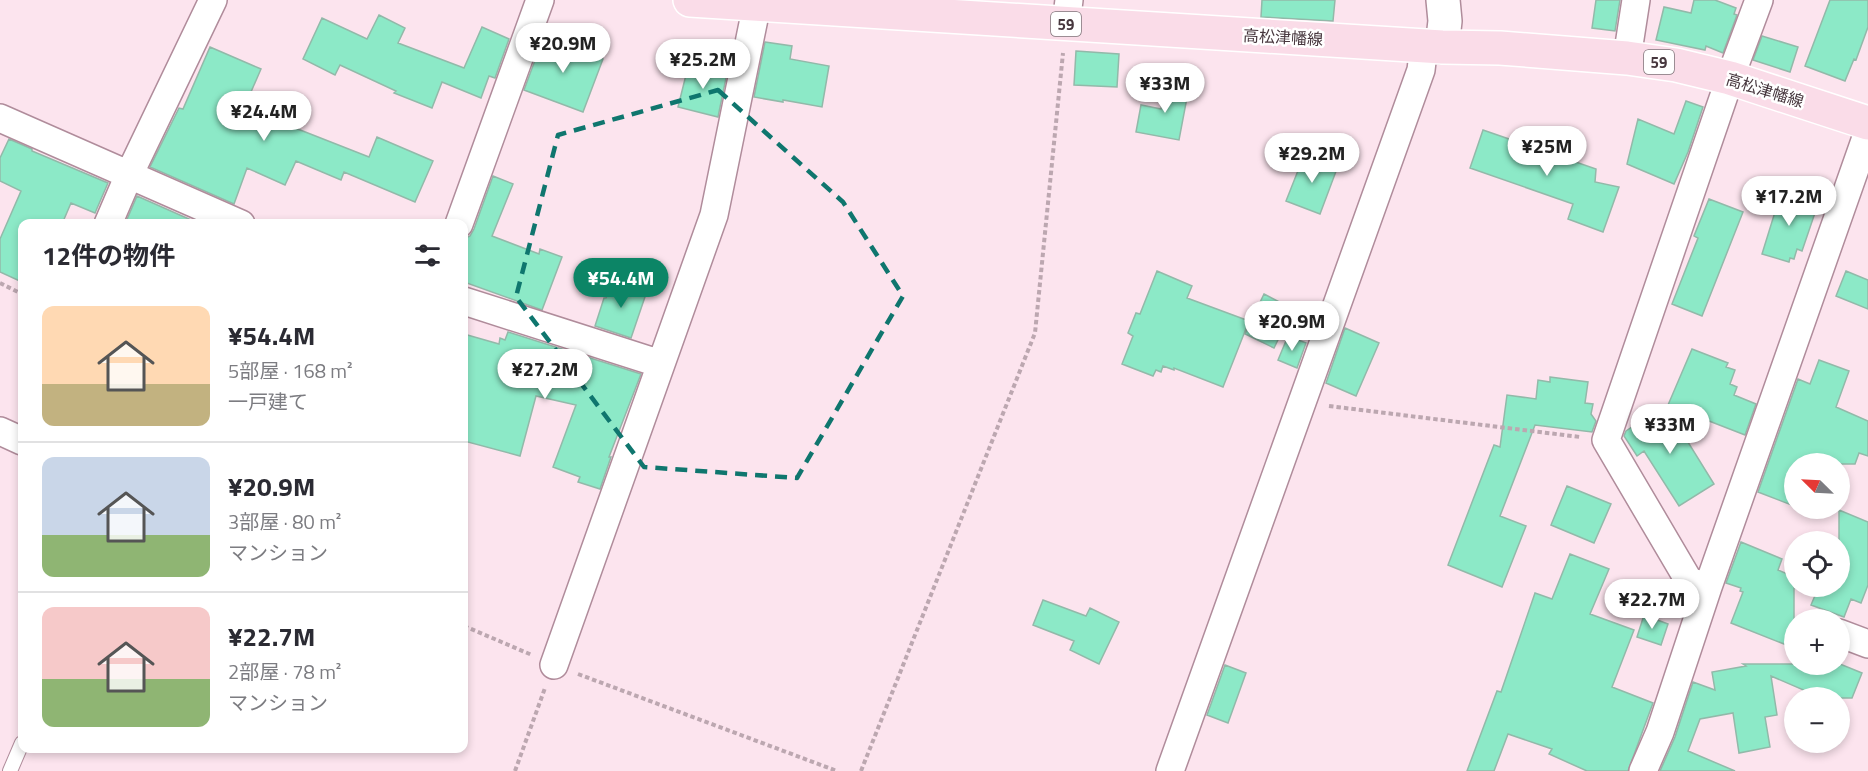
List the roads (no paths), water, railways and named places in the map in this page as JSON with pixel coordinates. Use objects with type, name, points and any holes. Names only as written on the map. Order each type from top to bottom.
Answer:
[{"type":"main road","name":"高松津幡線","points":[[690,0],[1067,12],[1433,46],[1500,48],[1627,58],[1676,65],[1730,78],[1868,123]]},
{"type":"street","points":[[110,219],[213,0]]},
{"type":"street","points":[[461,219],[540,0]]},
{"type":"street","points":[[1170,771],[1421,70],[1445,21],[1443,0]]},
{"type":"street","points":[[1627,58],[1636,0]]},
{"type":"street","points":[[1708,587],[1689,581],[1606,440],[1759,0]]},
{"type":"street","points":[[554,665],[714,215],[771,4]]},
{"type":"street","points":[[0,118],[229,219]]},
{"type":"street","points":[[1644,771],[1660,732],[1708,587],[1868,132]]},
{"type":"street","points":[[468,302],[661,364]]},
{"type":"street","points":[[1850,637],[1868,644]]},
{"type":"lane","points":[[10,771],[18,752]]}]
